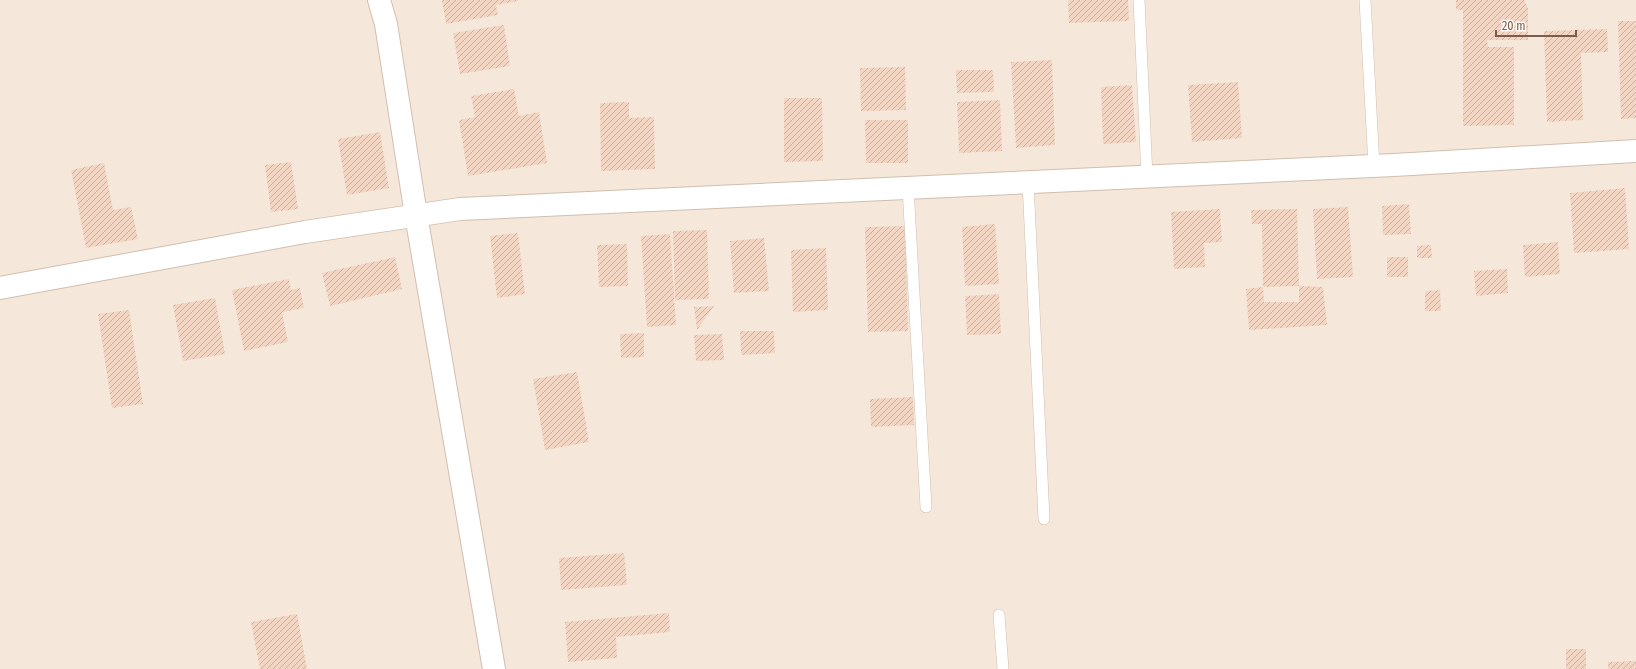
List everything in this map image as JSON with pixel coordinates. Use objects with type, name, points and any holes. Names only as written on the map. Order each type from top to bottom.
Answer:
[{"type":"street","points":[[379,0],[386,24],[416,215],[494,669]]},
{"type":"street","points":[[0,288],[306,232],[460,209],[1374,166],[1636,151]]},
{"type":"lane","points":[[1140,0],[1147,177]]},
{"type":"lane","points":[[1365,0],[1374,166]]},
{"type":"lane","points":[[1028,182],[1044,519]]},
{"type":"lane","points":[[908,188],[926,507]]},
{"type":"lane","points":[[998,615],[1003,669]]},
{"type":"shaded area","points":[[0,0],[1636,0],[1636,669],[0,669]]},
{"type":"building","points":[[442,0],[518,1],[496,5],[498,15],[446,24]]},
{"type":"building","points":[[1068,0],[1128,0],[1129,21],[1069,23]]},
{"type":"building","points":[[1456,0],[1524,0],[1528,8],[1528,40],[1487,40],[1488,47],[1514,47],[1514,125],[1463,126],[1463,10],[1456,10]]},
{"type":"building","points":[[1618,21],[1636,21],[1636,118],[1621,119]]},
{"type":"building","points":[[504,25],[510,66],[460,74],[453,33]]},
{"type":"building","points":[[1607,29],[1608,52],[1581,53],[1583,120],[1547,122],[1544,31]]},
{"type":"building","points":[[1052,60],[1055,145],[1016,148],[1011,62]]},
{"type":"building","points":[[905,67],[906,110],[861,111],[860,68]]},
{"type":"building","points":[[956,70],[993,70],[994,92],[957,93]]},
{"type":"building","points":[[1238,82],[1242,138],[1192,142],[1188,85]]},
{"type":"building","points":[[1132,85],[1136,142],[1103,144],[1101,87]]},
{"type":"building","points":[[514,89],[519,116],[539,112],[547,163],[468,176],[459,120],[475,117],[471,96]]},
{"type":"building","points":[[784,98],[822,98],[823,161],[784,162]]},
{"type":"building","points":[[1000,100],[1002,151],[959,153],[957,102]]},
{"type":"building","points":[[629,102],[629,118],[654,117],[655,169],[601,171],[600,103]]},
{"type":"building","points":[[865,120],[908,120],[908,163],[866,163]]},
{"type":"building","points":[[380,132],[389,188],[347,195],[338,139]]},
{"type":"building","points":[[291,162],[298,209],[271,212],[265,165]]},
{"type":"building","points":[[104,163],[113,210],[131,207],[138,239],[86,248],[71,170]]},
{"type":"building","points":[[1625,188],[1629,249],[1574,253],[1570,193]]},
{"type":"building","points":[[1409,204],[1411,234],[1383,235],[1382,206]]},
{"type":"building","points":[[1348,207],[1353,277],[1317,279],[1313,209]]},
{"type":"building","points":[[1220,209],[1222,242],[1204,243],[1205,267],[1174,269],[1171,212]]},
{"type":"building","points":[[1297,209],[1299,286],[1263,287],[1262,224],[1252,224],[1251,210]]},
{"type":"building","points":[[995,224],[999,284],[965,286],[962,227]]},
{"type":"building","points":[[905,226],[908,331],[868,332],[865,227]]},
{"type":"building","points":[[707,230],[709,299],[675,300],[673,231]]},
{"type":"building","points":[[518,233],[525,294],[497,298],[490,236]]},
{"type":"building","points":[[670,234],[676,325],[647,327],[641,236]]},
{"type":"building","points":[[764,238],[769,291],[734,293],[730,241]]},
{"type":"building","points":[[1558,242],[1560,274],[1525,277],[1523,245]]},
{"type":"building","points":[[627,244],[628,286],[599,287],[597,245]]},
{"type":"building","points":[[1431,245],[1432,258],[1417,258],[1417,246]]},
{"type":"building","points":[[826,248],[828,310],[793,312],[791,250]]},
{"type":"building","points":[[395,257],[402,289],[330,306],[322,273]]},
{"type":"building","points":[[1387,257],[1408,257],[1408,277],[1387,277]]},
{"type":"building","points":[[1507,269],[1508,293],[1476,296],[1474,271]]},
{"type":"building","points":[[289,279],[291,290],[300,288],[304,308],[282,312],[288,342],[244,351],[232,290]]},
{"type":"building","points":[[1299,286],[1323,287],[1327,325],[1249,330],[1246,289],[1263,287],[1264,302],[1299,302]]},
{"type":"building","points":[[1440,290],[1441,311],[1425,311],[1425,291]]},
{"type":"building","points":[[999,294],[1001,334],[967,335],[965,296]]},
{"type":"building","points":[[215,298],[225,354],[183,361],[173,305]]},
{"type":"building","points":[[714,306],[697,330],[694,307]]},
{"type":"building","points":[[129,310],[143,404],[112,408],[98,314]]},
{"type":"building","points":[[740,331],[774,331],[775,353],[741,355]]},
{"type":"building","points":[[644,333],[644,357],[621,358],[620,334]]},
{"type":"building","points":[[722,334],[724,360],[696,361],[694,335]]},
{"type":"building","points":[[577,372],[589,442],[545,450],[533,379]]},
{"type":"building","points":[[913,397],[914,425],[871,427],[870,399]]},
{"type":"building","points":[[624,553],[627,585],[561,590],[559,558]]},
{"type":"building","points":[[669,613],[670,632],[616,637],[617,658],[568,662],[565,622]]},
{"type":"building","points":[[297,614],[307,669],[260,669],[251,622]]},
{"type":"building","points":[[1566,649],[1586,649],[1586,669],[1566,669]]},
{"type":"building","points":[[1636,661],[1636,669],[1608,669],[1608,662]]}]
